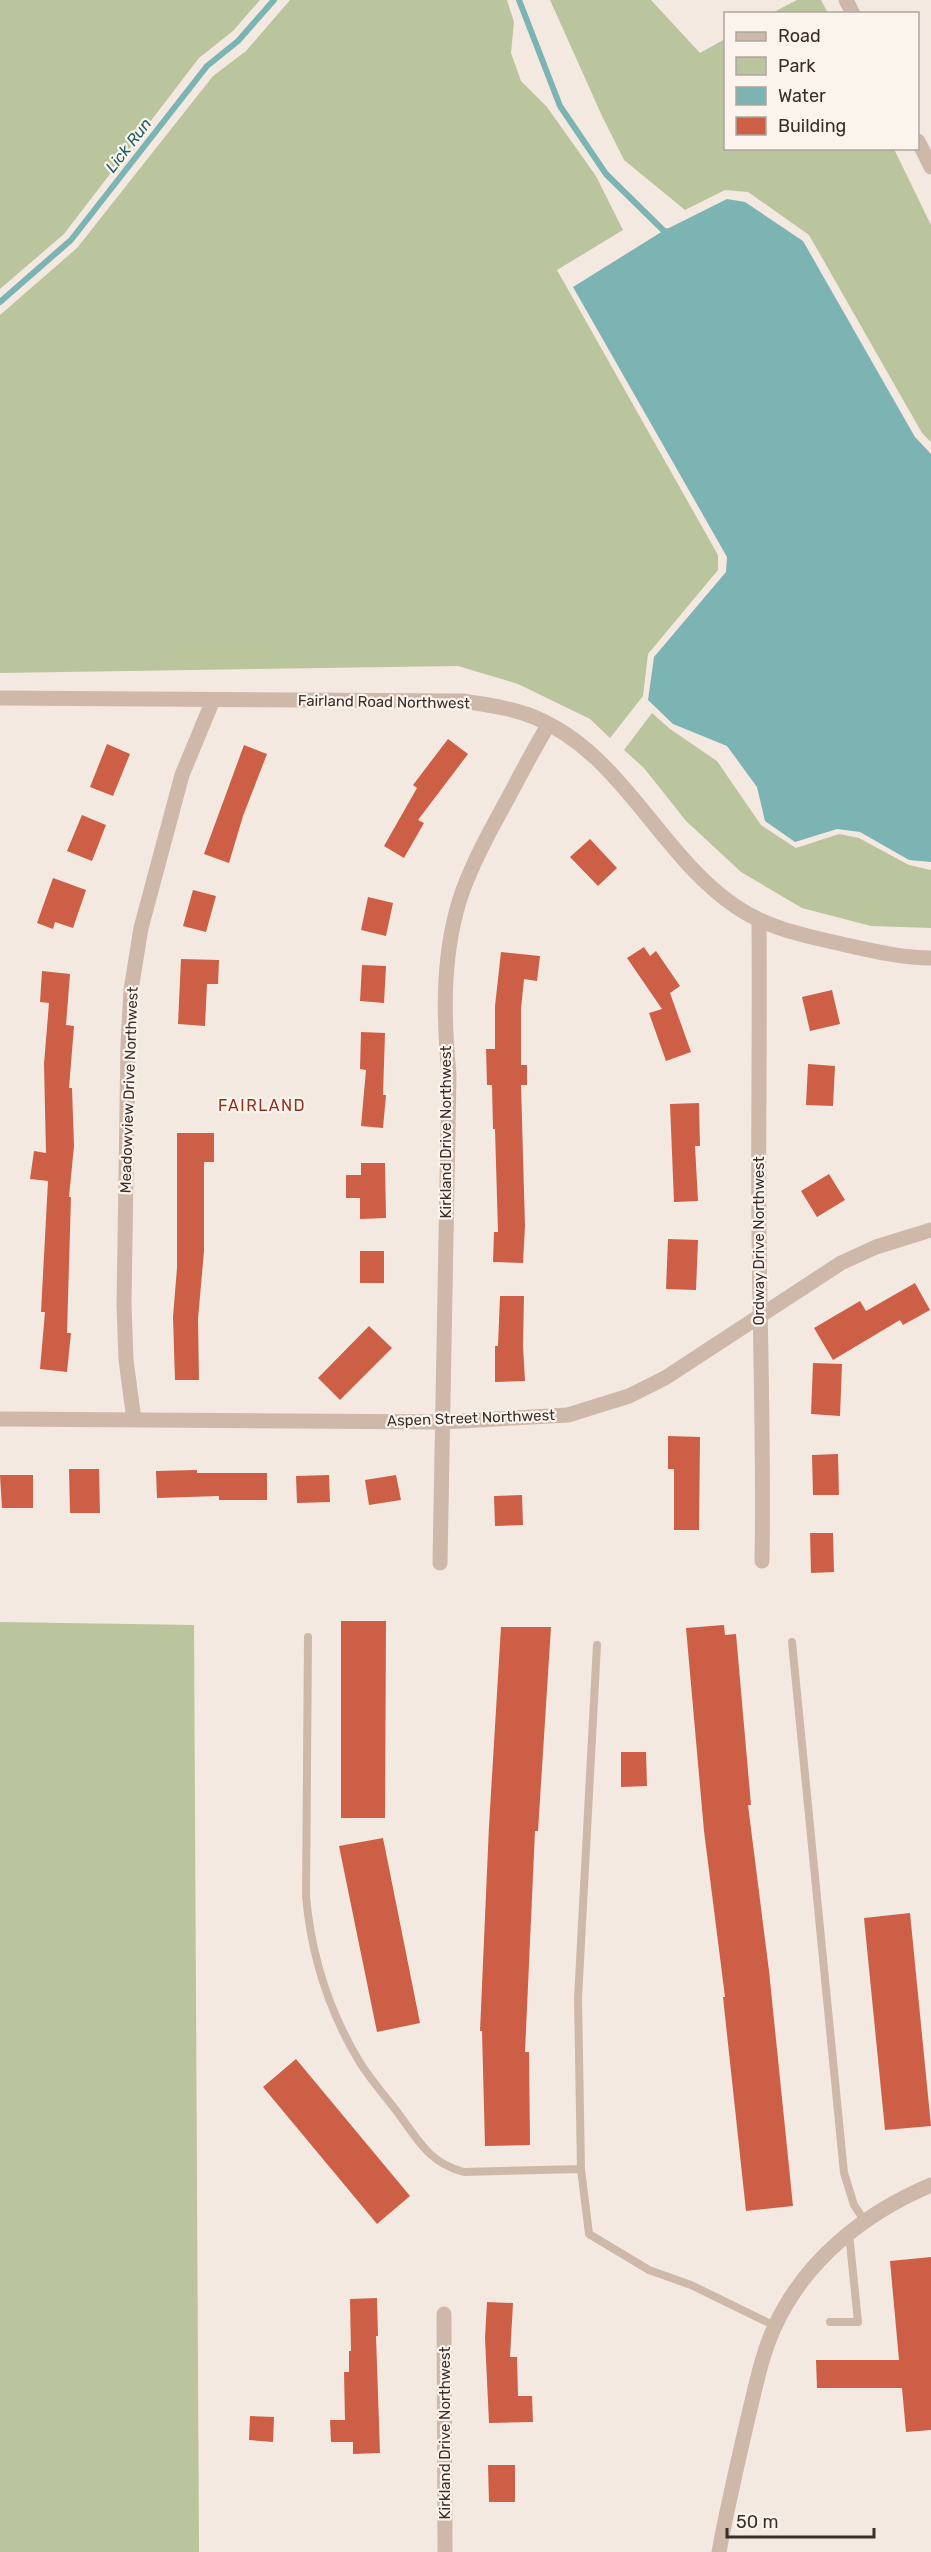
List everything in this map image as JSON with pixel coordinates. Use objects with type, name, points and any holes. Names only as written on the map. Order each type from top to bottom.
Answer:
[{"type":"street","points":[[923,144],[931,167]]},
{"type":"street","name":"Fairland Road Northwest","points":[[0,698],[463,701],[504,708],[549,724],[575,739],[598,758],[676,849],[713,888],[759,921],[785,931],[871,950],[931,958]]},
{"type":"street","name":"Meadowview Drive Northwest","points":[[134,1420],[126,1360],[124,1305],[131,990],[141,928],[182,775],[213,700]]},
{"type":"street","name":"Kirkland Drive Northwest","points":[[440,1563],[448,1075],[444,1029],[446,973],[463,891],[478,854],[549,724]]},
{"type":"street","name":"Ordway Drive Northwest","points":[[759,921],[760,1316],[764,1468],[762,1561]]},
{"type":"street","name":"Aspen Street Northwest","points":[[0,1419],[444,1422],[568,1415],[629,1396],[665,1378],[840,1263],[876,1247],[931,1230]]},
{"type":"street","points":[[719,2552],[723,2521],[763,2358],[775,2326],[788,2302],[808,2273],[849,2232],[900,2198],[931,2185]]},
{"type":"street","name":"Kirkland Drive Northwest","points":[[444,2314],[445,2552]]},
{"type":"lane","points":[[308,1637],[306,1896],[308,1919],[315,1956],[343,2033],[361,2064],[427,2152],[448,2168],[464,2172],[581,2169]]},
{"type":"lane","points":[[792,1642],[844,2173],[854,2205],[864,2220]]},
{"type":"lane","points":[[597,1645],[579,1998],[581,2169],[589,2234],[649,2270],[691,2285],[775,2326]]},
{"type":"lane","points":[[830,2322],[858,2322],[849,2232]]},
{"type":"green space","points":[[0,0],[260,0],[233,31],[199,58],[64,234],[0,289]]},
{"type":"green space","points":[[290,0],[507,0],[514,22],[511,53],[521,81],[547,107],[596,176],[623,230],[557,270],[718,555],[718,570],[648,654],[643,696],[610,738],[590,719],[518,684],[458,666],[0,673],[0,315],[77,248],[213,76],[246,51]]},
{"type":"green space","points":[[550,0],[651,0],[700,53],[724,40],[724,150],[894,150],[931,225],[931,442],[922,433],[809,235],[748,192],[725,190],[685,210],[624,160]]},
{"type":"green space","points":[[797,0],[821,0],[827,12],[774,12]]},
{"type":"green space","points":[[652,713],[670,729],[717,761],[761,825],[796,848],[839,834],[859,838],[909,865],[931,870],[931,928],[871,926],[802,908],[741,872],[686,821],[644,768],[624,750]]},
{"type":"green space","points":[[0,1622],[194,1625],[199,2552],[0,2552]]},
{"type":"water","points":[[727,199],[745,202],[803,241],[915,437],[931,454],[931,862],[909,860],[860,832],[837,829],[795,842],[765,821],[757,787],[727,746],[673,724],[648,700],[654,657],[726,572],[727,557],[573,287],[663,231]]},
{"type":"building","points":[[448,739],[468,754],[418,820],[424,823],[404,858],[384,846],[417,788],[413,785]]},
{"type":"building","points":[[107,744],[130,754],[113,796],[90,787]]},
{"type":"building","points":[[244,745],[267,754],[243,816],[229,863],[204,854]]},
{"type":"building","points":[[82,815],[106,825],[92,861],[67,851]]},
{"type":"building","points":[[590,839],[617,868],[598,886],[570,857]]},
{"type":"building","points":[[53,878],[86,890],[73,928],[55,922],[53,929],[37,923]]},
{"type":"building","points":[[193,890],[216,896],[206,932],[183,926]]},
{"type":"building","points":[[368,897],[393,903],[386,936],[361,930]]},
{"type":"building","points":[[644,947],[650,956],[656,951],[680,986],[670,993],[691,1052],[666,1061],[649,1013],[662,1009],[627,958]]},
{"type":"building","points":[[501,952],[540,956],[537,981],[524,979],[521,1009],[521,1065],[527,1065],[527,1085],[521,1085],[525,1226],[523,1263],[493,1262],[494,1232],[498,1232],[495,1129],[493,1129],[492,1085],[487,1085],[486,1049],[495,1049],[495,1006]]},
{"type":"building","points":[[181,959],[219,960],[218,984],[207,984],[205,1026],[178,1024]]},
{"type":"building","points":[[362,965],[386,966],[384,1003],[360,1001]]},
{"type":"building","points":[[42,971],[70,974],[66,1025],[74,1026],[69,1088],[72,1088],[74,1146],[69,1197],[71,1197],[67,1333],[71,1333],[67,1372],[40,1369],[45,1312],[41,1312],[48,1181],[30,1179],[34,1151],[46,1153],[44,1064],[49,1003],[40,1002]]},
{"type":"building","points":[[832,990],[840,1024],[810,1031],[802,997]]},
{"type":"building","points":[[361,1032],[385,1033],[383,1095],[386,1095],[383,1128],[361,1126],[366,1070],[360,1069]]},
{"type":"building","points":[[808,1064],[835,1066],[833,1106],[806,1105]]},
{"type":"building","points":[[699,1103],[700,1146],[695,1146],[698,1201],[674,1202],[670,1104]]},
{"type":"building","points":[[177,1133],[214,1133],[214,1162],[204,1162],[204,1251],[198,1319],[199,1380],[175,1380],[173,1317],[177,1268]]},
{"type":"building","points":[[361,1163],[385,1163],[386,1218],[360,1219],[360,1198],[346,1198],[346,1175],[361,1175]]},
{"type":"building","points":[[829,1174],[845,1200],[817,1217],[801,1191]]},
{"type":"building","points":[[668,1239],[698,1240],[696,1290],[666,1289]]},
{"type":"building","points":[[360,1251],[384,1251],[384,1283],[360,1283]]},
{"type":"building","points":[[915,1283],[930,1310],[903,1325],[900,1320],[833,1360],[814,1328],[860,1301],[866,1311]]},
{"type":"building","points":[[500,1296],[524,1296],[525,1381],[495,1382],[495,1346],[498,1346]]},
{"type":"building","points":[[369,1326],[392,1348],[340,1400],[318,1378]]},
{"type":"building","points":[[813,1363],[842,1364],[840,1416],[811,1414]]},
{"type":"building","points":[[668,1436],[700,1437],[699,1530],[674,1530],[674,1469],[668,1469]]},
{"type":"building","points":[[838,1454],[839,1495],[813,1495],[812,1455]]},
{"type":"building","points":[[69,1469],[99,1469],[100,1513],[70,1513]]},
{"type":"building","points":[[197,1470],[197,1473],[267,1473],[267,1500],[219,1500],[219,1496],[157,1498],[156,1471]]},
{"type":"building","points":[[0,1475],[33,1475],[33,1508],[2,1508]]},
{"type":"building","points":[[329,1475],[330,1502],[297,1503],[296,1476]]},
{"type":"building","points":[[396,1475],[401,1500],[369,1505],[365,1480]]},
{"type":"building","points":[[522,1495],[523,1525],[495,1526],[494,1496]]},
{"type":"building","points":[[810,1533],[833,1533],[834,1572],[811,1573]]},
{"type":"building","points":[[341,1621],[386,1621],[385,1818],[341,1818]]},
{"type":"building","points":[[724,1625],[725,1635],[736,1634],[751,1805],[748,1805],[769,1971],[793,2206],[746,2211],[723,1997],[725,1997],[704,1831],[686,1628]]},
{"type":"building","points":[[501,1627],[551,1627],[538,1831],[535,1831],[525,2052],[529,2052],[530,2145],[485,2146],[482,2031],[480,2031]]},
{"type":"building","points":[[621,1752],[646,1752],[647,1786],[621,1787]]},
{"type":"building","points":[[383,1838],[420,2023],[377,2032],[339,1846]]},
{"type":"building","points":[[910,1913],[931,2126],[885,2130],[864,1918]]},
{"type":"building","points":[[296,2059],[410,2196],[377,2224],[263,2087]]},
{"type":"building","points":[[931,2257],[931,2430],[906,2432],[902,2388],[817,2388],[816,2360],[899,2360],[890,2261]]},
{"type":"building","points":[[377,2298],[380,2453],[353,2454],[353,2442],[331,2442],[330,2420],[345,2420],[344,2372],[349,2372],[349,2351],[351,2351],[350,2299]]},
{"type":"building","points":[[487,2302],[513,2303],[510,2357],[517,2357],[518,2396],[532,2396],[533,2422],[489,2423],[485,2338]]},
{"type":"building","points":[[250,2416],[274,2417],[273,2442],[249,2440]]},
{"type":"building","points":[[488,2465],[515,2465],[515,2502],[489,2502]]},
{"type":"waterway","name":"Lick Run","points":[[0,302],[71,240],[207,66],[238,41],[274,0]]},
{"type":"waterway","points":[[519,0],[560,106],[606,174],[664,231],[671,232]]},
{"type":"district","name":"FAIRLAND","points":[[262,1105]]}]
